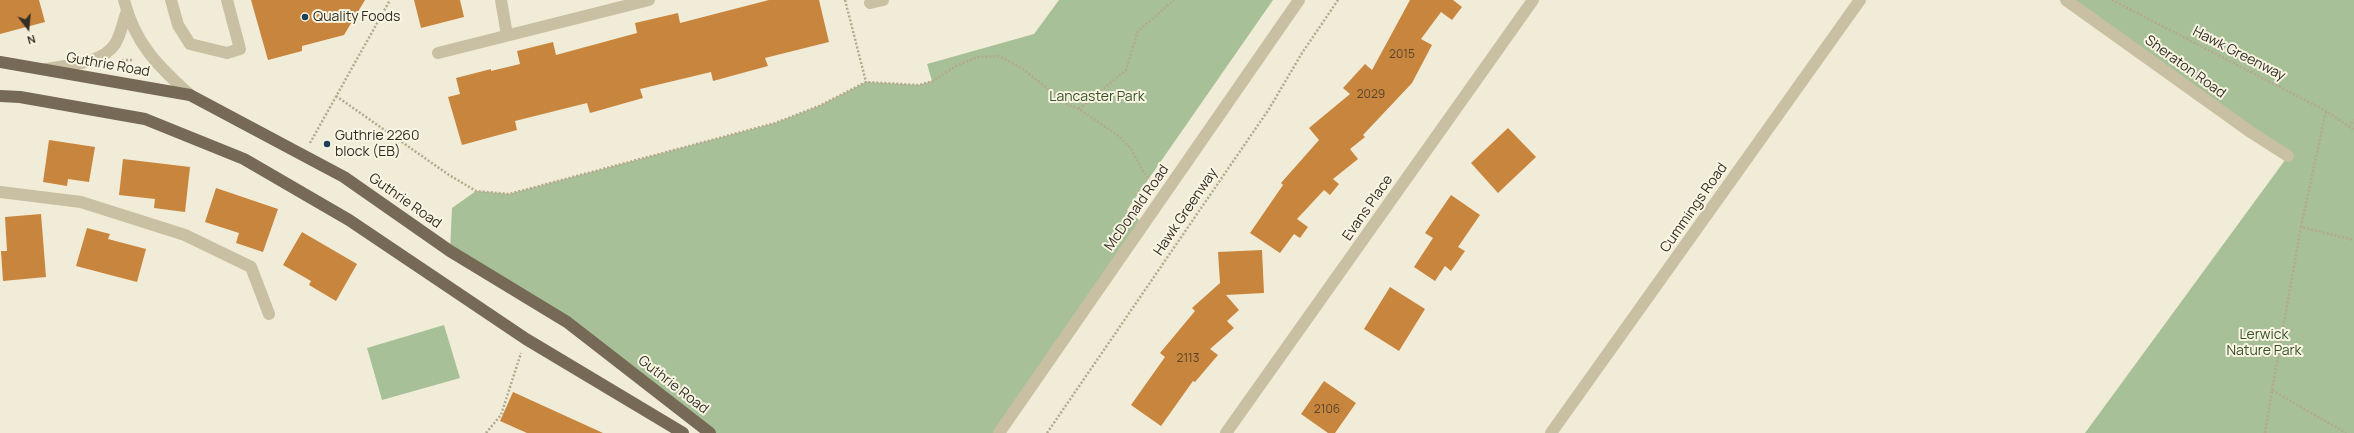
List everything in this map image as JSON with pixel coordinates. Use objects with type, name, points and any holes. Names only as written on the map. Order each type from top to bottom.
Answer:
[{"type":"main road","name":"Guthrie Road","points":[[0,62],[46,69],[190,96],[303,155],[344,177],[450,251],[567,322],[710,433]]},
{"type":"main road","points":[[0,96],[20,97],[144,119],[244,159],[349,220],[526,339],[683,433]]},
{"type":"street","points":[[171,0],[178,25],[190,44],[228,53],[240,49],[227,0]]},
{"type":"street","points":[[501,0],[507,35]]},
{"type":"street","points":[[438,52],[650,0]]},
{"type":"street","points":[[870,3],[883,0]]},
{"type":"street","name":"McDonald Road","points":[[999,433],[1299,0]]},
{"type":"street","name":"Evans Place","points":[[1226,433],[1533,0]]},
{"type":"street","name":"Cummings Road","points":[[1551,433],[1860,0]]},
{"type":"street","name":"Sheraton Road","points":[[2066,0],[2252,133],[2288,156]]},
{"type":"street","points":[[46,69],[92,60],[106,52],[115,44],[125,6]]},
{"type":"street","points":[[125,6],[140,40],[158,67],[190,96]]},
{"type":"street","points":[[0,192],[82,202],[185,235],[251,267],[269,314]]},
{"type":"path","points":[[303,155],[390,0]]},
{"type":"path","points":[[845,0],[866,82]]},
{"type":"path","points":[[1079,109],[1126,70],[1138,31],[1174,0]]},
{"type":"path","name":"Hawk Greenway","points":[[1047,433],[1269,109],[1302,53],[1338,0]]},
{"type":"path","name":"Hawk Greenway","points":[[2112,0],[2326,111],[2354,130]]},
{"type":"path","points":[[336,96],[448,175],[476,191],[509,194],[775,123],[819,106],[866,82],[919,85],[933,81],[956,66],[978,57],[999,56],[1023,69],[1067,104],[1079,109],[1120,137],[1132,149],[1144,173],[1164,195]]},
{"type":"path","points":[[117,60],[134,60]]},
{"type":"path","points":[[2265,433],[2301,227],[2326,111]]},
{"type":"path","points":[[2349,127],[2354,120]]},
{"type":"path","points":[[2301,227],[2354,240]]},
{"type":"path","points":[[486,433],[501,415],[526,339]]},
{"type":"path","points":[[2272,390],[2346,433]]},
{"type":"green space","name":"Lancaster Park","points":[[1059,0],[1273,0],[1127,210],[1144,224],[999,433],[710,433],[567,322],[450,251],[452,208],[476,191],[509,194],[775,123],[819,106],[866,82],[919,85],[932,81],[927,64],[1034,34]]},
{"type":"green space","name":"Lerwick Nature Park","points":[[2072,0],[2354,0],[2354,433],[2085,433],[2288,156]]},
{"type":"green space","points":[[444,325],[460,378],[382,400],[367,348]]},
{"type":"building","points":[[0,0],[39,0],[45,22],[0,34]]},
{"type":"building","name":"Quality Foods","points":[[251,0],[365,0],[344,35],[302,46],[302,51],[268,60]]},
{"type":"building","points":[[414,0],[460,0],[464,17],[421,28]]},
{"type":"building","points":[[769,0],[819,0],[829,42],[765,58],[768,66],[713,81],[711,72],[640,89],[643,98],[590,113],[587,103],[515,121],[517,130],[462,145],[448,97],[460,94],[456,78],[491,69],[491,71],[520,64],[517,51],[553,42],[556,55],[637,33],[635,23],[678,13],[680,23]]},
{"type":"building","points":[[1410,0],[1453,0],[1462,7],[1452,20],[1441,12],[1421,39],[1432,45],[1412,83],[1363,135],[1365,137],[1350,149],[1358,159],[1333,179],[1339,184],[1330,195],[1324,190],[1297,219],[1308,227],[1300,238],[1294,234],[1280,253],[1250,233],[1283,185],[1281,183],[1319,140],[1309,128],[1350,94],[1343,88],[1365,64],[1372,70]]},
{"type":"building","points":[[1508,128],[1536,157],[1498,193],[1471,163]]},
{"type":"building","points":[[49,140],[95,147],[89,182],[68,179],[67,186],[43,182]]},
{"type":"building","points":[[123,159],[190,167],[185,212],[154,208],[155,199],[119,195]]},
{"type":"building","points":[[216,188],[278,209],[263,252],[236,243],[239,233],[205,222]]},
{"type":"building","points":[[1451,195],[1480,215],[1458,247],[1465,251],[1451,271],[1445,266],[1435,281],[1414,267],[1433,238],[1425,233]]},
{"type":"building","points":[[41,214],[46,277],[3,281],[1,251],[7,251],[5,217]]},
{"type":"building","points":[[87,228],[110,234],[108,239],[146,249],[137,282],[76,266]]},
{"type":"building","points":[[302,232],[357,264],[336,301],[309,285],[311,281],[283,265]]},
{"type":"building","points":[[1262,250],[1264,293],[1226,295],[1239,310],[1227,321],[1234,328],[1210,349],[1218,355],[1195,382],[1193,381],[1161,426],[1131,405],[1165,357],[1160,353],[1195,311],[1192,308],[1220,283],[1218,252]]},
{"type":"building","points":[[1390,287],[1425,309],[1399,351],[1364,329]]},
{"type":"building","points":[[1324,381],[1356,403],[1335,433],[1328,433],[1301,414]]},
{"type":"building","points":[[513,392],[603,433],[527,433],[500,421]]},
{"type":"place","name":"Quality Foods","points":[[305,17]]},
{"type":"place","name":"Guthrie 2260 block (EB)","points":[[327,144]]}]
